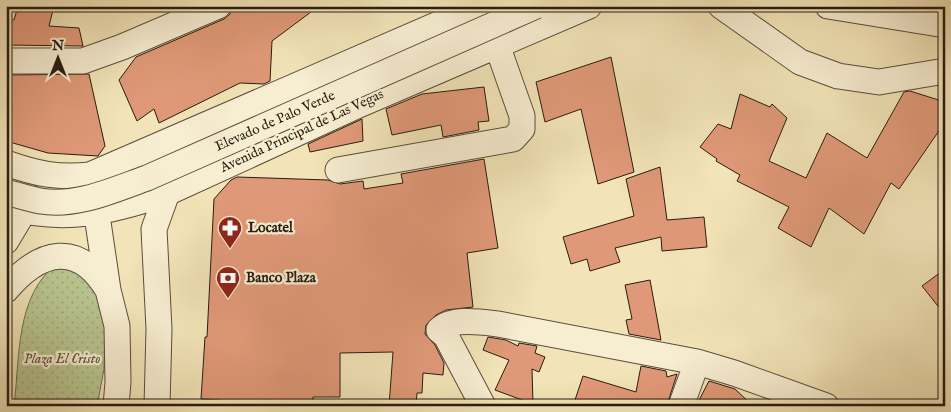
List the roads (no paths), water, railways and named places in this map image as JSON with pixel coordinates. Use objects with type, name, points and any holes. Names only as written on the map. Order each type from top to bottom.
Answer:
[{"type":"street","points":[[6,61],[83,61],[122,47],[218,6]]},
{"type":"street","points":[[6,163],[37,174],[61,177],[90,175],[480,6]]},
{"type":"street","name":"Elevado de Palo Verde","points":[[6,192],[40,201],[78,201],[147,178],[536,6]]},
{"type":"street","name":"Avenida Principal de Las Vegas","points":[[15,209],[53,216],[98,211],[134,204],[167,193],[588,6]]},
{"type":"street","points":[[722,6],[800,62],[838,76],[880,82],[945,71]]},
{"type":"street","points":[[828,6],[945,24]]},
{"type":"street","points":[[338,170],[513,139],[522,129],[522,116],[497,45]]},
{"type":"street","points":[[6,241],[15,209],[37,174]]},
{"type":"street","points":[[90,175],[98,211],[108,290],[117,326],[118,382],[116,406]]},
{"type":"street","points":[[157,406],[159,329],[154,229],[167,193]]},
{"type":"street","points":[[6,290],[14,281],[40,262],[50,257],[62,256],[89,264],[108,290]]},
{"type":"street","points":[[483,406],[446,336],[439,330],[444,326],[466,322],[498,324],[697,362],[734,373],[826,406]]},
{"type":"street","points":[[681,406],[697,362]]},
{"type":"place","name":"Locatel","points":[[230,249]]},
{"type":"place","name":"Banco Plaza","points":[[228,299]]},
{"type":"park label","name":"Plaza El Cristo","points":[[62,359]]}]
